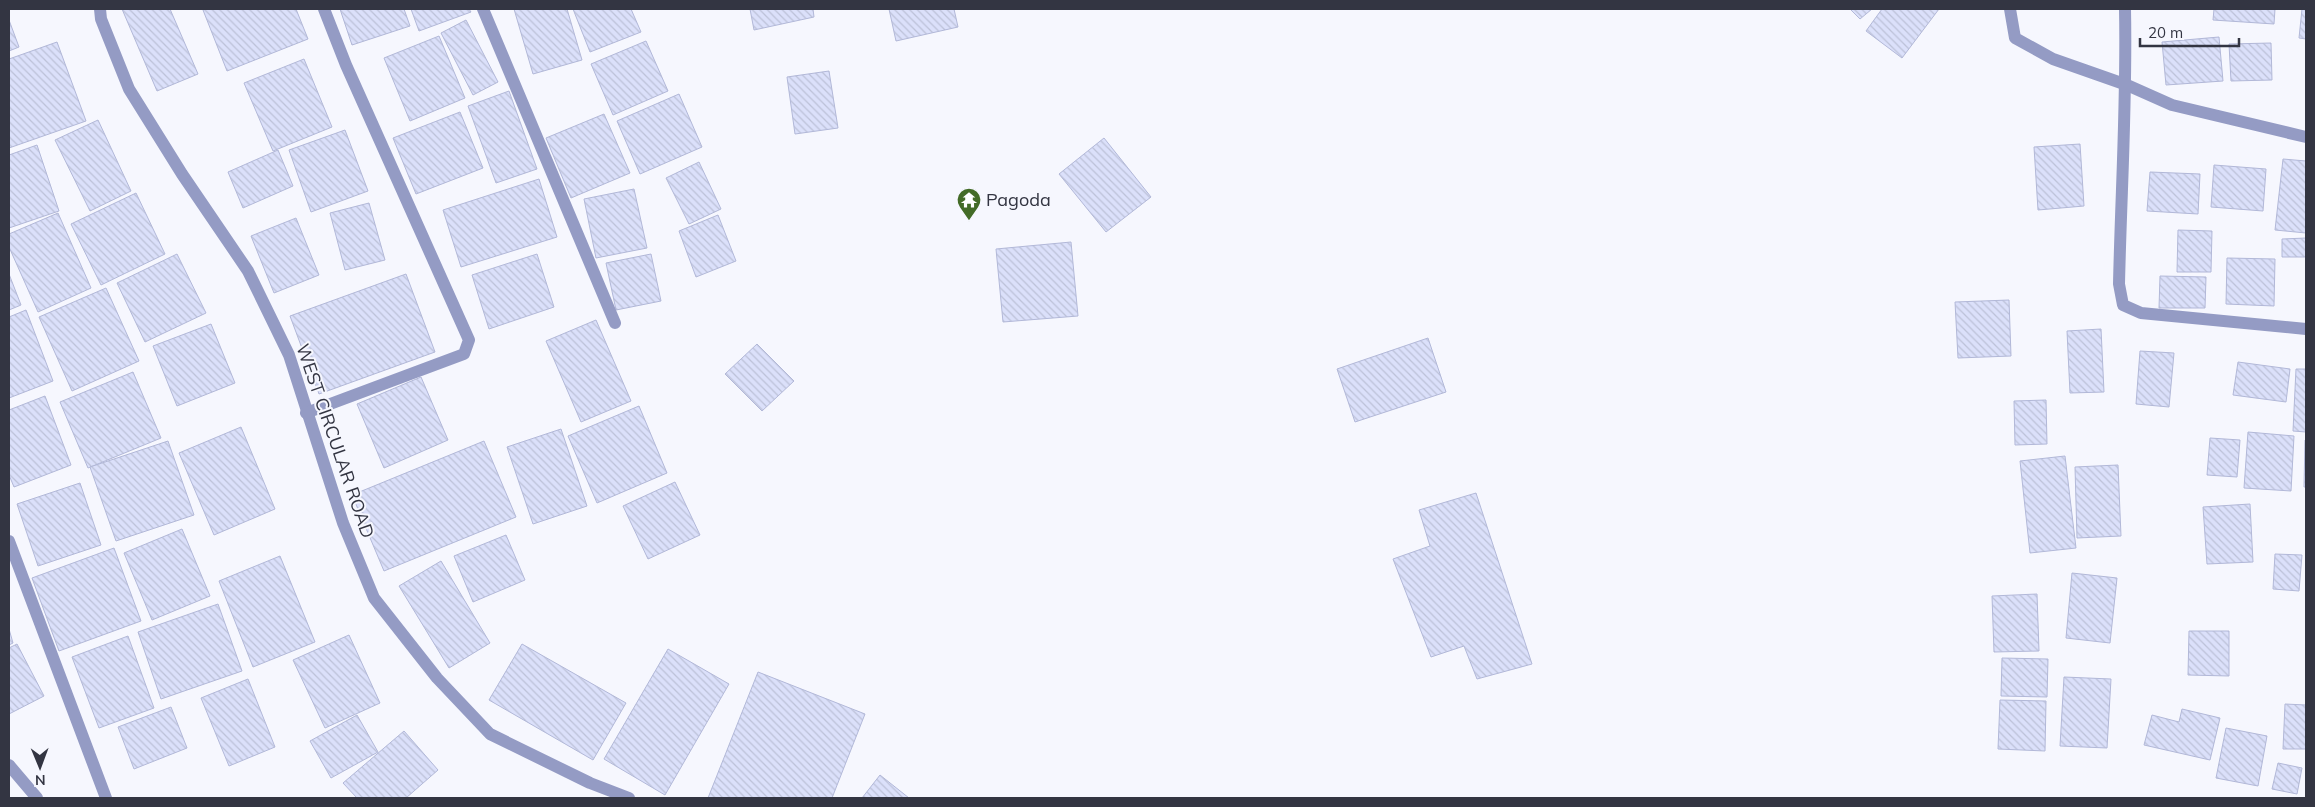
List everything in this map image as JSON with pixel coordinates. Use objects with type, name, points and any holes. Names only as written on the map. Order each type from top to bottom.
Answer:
[{"type":"street","name":"WEST CIRCULAR ROAD","points":[[100,9],[101,19],[129,89],[182,174],[248,272],[289,354],[342,523],[374,598],[437,678],[490,734],[590,783],[629,798]]},
{"type":"street","points":[[306,413],[464,354],[468,340],[346,65],[324,9]]},
{"type":"street","points":[[483,9],[615,323]]},
{"type":"street","points":[[2010,9],[2015,38],[2053,59],[2127,85],[2172,105],[2306,137]]},
{"type":"street","points":[[2125,9],[2127,85],[2124,114],[2119,284],[2123,305],[2141,313],[2306,330]]},
{"type":"street","points":[[9,541],[106,798]]},
{"type":"street","points":[[9,765],[36,798]]},
{"type":"building","points":[[122,9],[170,9],[198,74],[157,91]]},
{"type":"building","points":[[296,9],[308,39],[227,71],[203,10]]},
{"type":"building","points":[[340,9],[404,9],[410,26],[352,45]]},
{"type":"building","points":[[411,9],[469,9],[471,12],[419,31]]},
{"type":"building","points":[[514,9],[567,9],[582,60],[533,74]]},
{"type":"building","points":[[573,9],[631,9],[641,32],[590,52]]},
{"type":"building","points":[[750,9],[813,9],[814,17],[754,30]]},
{"type":"building","points":[[889,9],[954,9],[958,27],[896,41]]},
{"type":"building","points":[[1850,9],[1872,9],[1860,19]]},
{"type":"building","points":[[1882,9],[1939,9],[1902,58],[1866,31]]},
{"type":"building","points":[[2214,9],[2275,9],[2274,24],[2213,20]]},
{"type":"building","points":[[2302,9],[2306,9],[2306,39],[2299,38]]},
{"type":"building","points":[[9,20],[19,47],[9,51]]},
{"type":"building","points":[[466,20],[498,82],[473,95],[441,33]]},
{"type":"building","points":[[439,36],[465,98],[410,121],[384,58]]},
{"type":"building","points":[[2219,37],[2223,81],[2166,85],[2162,42]]},
{"type":"building","points":[[646,41],[668,91],[613,115],[591,64]]},
{"type":"building","points":[[57,42],[86,121],[9,148],[9,59]]},
{"type":"building","points":[[2271,43],[2272,80],[2231,81],[2229,44]]},
{"type":"building","points":[[304,59],[332,127],[273,151],[244,83]]},
{"type":"building","points":[[829,71],[838,128],[795,134],[787,77]]},
{"type":"building","points":[[509,91],[537,169],[496,183],[468,106]]},
{"type":"building","points":[[679,94],[702,147],[640,174],[617,121]]},
{"type":"building","points":[[460,112],[483,168],[416,194],[393,138]]},
{"type":"building","points":[[604,114],[630,173],[571,198],[546,138]]},
{"type":"building","points":[[98,120],[131,191],[90,211],[55,140]]},
{"type":"building","points":[[345,130],[368,191],[311,212],[289,150]]},
{"type":"building","points":[[1104,138],[1151,197],[1106,232],[1059,174]]},
{"type":"building","points":[[2080,144],[2084,206],[2038,210],[2034,147]]},
{"type":"building","points":[[37,145],[59,211],[9,228],[9,155]]},
{"type":"building","points":[[278,150],[293,186],[243,208],[228,172]]},
{"type":"building","points":[[2283,159],[2306,161],[2306,233],[2275,230]]},
{"type":"building","points":[[699,162],[721,209],[689,224],[666,178]]},
{"type":"building","points":[[2214,165],[2266,169],[2263,211],[2211,207]]},
{"type":"building","points":[[2150,172],[2200,174],[2198,214],[2147,211]]},
{"type":"building","points":[[539,179],[557,237],[461,267],[443,210]]},
{"type":"building","points":[[634,189],[647,248],[596,258],[584,199]]},
{"type":"building","points":[[136,193],[165,254],[101,285],[71,224]]},
{"type":"building","points":[[369,203],[385,260],[345,270],[330,213]]},
{"type":"building","points":[[58,213],[91,288],[38,312],[9,247],[9,234]]},
{"type":"building","points":[[718,215],[736,261],[696,277],[679,231]]},
{"type":"building","points":[[296,218],[319,275],[274,293],[251,236]]},
{"type":"building","points":[[2178,230],[2212,231],[2211,272],[2177,272]]},
{"type":"building","points":[[2306,238],[2306,257],[2282,257],[2282,239]]},
{"type":"building","points":[[1071,242],[1078,316],[1003,322],[996,249]]},
{"type":"building","points":[[177,254],[206,313],[145,342],[117,283]]},
{"type":"building","points":[[537,254],[554,307],[489,329],[472,275]]},
{"type":"building","points":[[651,254],[661,301],[616,310],[606,263]]},
{"type":"building","points":[[2227,258],[2275,259],[2274,306],[2226,304]]},
{"type":"building","points":[[9,274],[21,305],[9,310]]},
{"type":"building","points":[[406,274],[435,352],[319,394],[290,316]]},
{"type":"building","points":[[2160,276],[2206,277],[2205,308],[2159,308]]},
{"type":"building","points":[[106,288],[139,361],[72,391],[39,317]]},
{"type":"building","points":[[2009,300],[2011,356],[1958,358],[1955,302]]},
{"type":"building","points":[[26,310],[53,381],[9,398],[9,317]]},
{"type":"building","points":[[596,320],[631,401],[581,422],[546,341]]},
{"type":"building","points":[[211,324],[235,383],[177,406],[153,346]]},
{"type":"building","points":[[2101,329],[2104,392],[2070,393],[2067,331]]},
{"type":"building","points":[[1428,338],[1446,392],[1355,422],[1337,369]]},
{"type":"building","points":[[757,344],[794,381],[762,411],[725,374]]},
{"type":"building","points":[[2140,351],[2174,353],[2169,407],[2136,404]]},
{"type":"building","points":[[2238,362],[2290,369],[2286,402],[2233,395]]},
{"type":"building","points":[[2296,369],[2306,369],[2306,432],[2293,431]]},
{"type":"building","points":[[133,372],[161,438],[88,468],[60,402]]},
{"type":"building","points":[[421,377],[448,440],[384,468],[357,404]]},
{"type":"building","points":[[45,396],[71,465],[14,487],[9,475],[9,410]]},
{"type":"building","points":[[2046,400],[2047,444],[2015,445],[2014,401]]},
{"type":"building","points":[[639,406],[667,473],[597,503],[568,436]]},
{"type":"building","points":[[241,427],[275,509],[214,535],[179,453]]},
{"type":"building","points":[[561,429],[587,506],[533,524],[507,447]]},
{"type":"building","points":[[2248,432],[2294,436],[2291,491],[2244,488]]},
{"type":"building","points":[[2210,438],[2240,440],[2237,477],[2207,475]]},
{"type":"building","points":[[2305,440],[2306,487],[2304,487]]},
{"type":"building","points":[[168,441],[194,515],[116,541],[90,467]]},
{"type":"building","points":[[484,441],[516,517],[384,571],[352,495]]},
{"type":"building","points":[[2065,456],[2076,548],[2030,553],[2020,461]]},
{"type":"building","points":[[2118,465],[2121,536],[2077,538],[2075,467]]},
{"type":"building","points":[[675,482],[700,535],[648,559],[623,506]]},
{"type":"building","points":[[80,483],[101,545],[38,566],[17,504]]},
{"type":"building","points":[[1476,493],[1532,664],[1477,679],[1464,646],[1431,657],[1393,559],[1430,546],[1419,510]]},
{"type":"building","points":[[2250,504],[2253,562],[2207,564],[2203,507]]},
{"type":"building","points":[[182,529],[210,596],[152,620],[124,553]]},
{"type":"building","points":[[506,535],[525,580],[473,602],[454,556]]},
{"type":"building","points":[[114,548],[141,621],[59,651],[32,578]]},
{"type":"building","points":[[2275,554],[2302,555],[2299,591],[2273,589]]},
{"type":"building","points":[[280,556],[315,642],[253,667],[219,581]]},
{"type":"building","points":[[441,561],[490,643],[449,668],[399,586]]},
{"type":"building","points":[[2072,573],[2117,578],[2110,643],[2066,638]]},
{"type":"building","points":[[2037,594],[2039,651],[1994,652],[1992,596]]},
{"type":"building","points":[[218,604],[242,671],[161,699],[138,632]]},
{"type":"building","points":[[9,629],[13,643],[9,645]]},
{"type":"building","points":[[2189,631],[2229,631],[2229,676],[2188,675]]},
{"type":"building","points":[[349,635],[380,703],[325,728],[293,660]]},
{"type":"building","points":[[128,636],[154,708],[99,728],[72,657]]},
{"type":"building","points":[[17,644],[44,696],[9,714],[9,648]]},
{"type":"building","points":[[522,644],[626,703],[593,760],[489,700]]},
{"type":"building","points":[[668,649],[729,684],[665,795],[604,759]]},
{"type":"building","points":[[2002,658],[2048,659],[2047,697],[2001,696]]},
{"type":"building","points":[[758,672],[865,714],[832,798],[708,798]]},
{"type":"building","points":[[2064,677],[2111,679],[2107,748],[2060,746]]},
{"type":"building","points":[[248,679],[275,747],[229,766],[201,698]]},
{"type":"building","points":[[2000,700],[2046,701],[2045,751],[1998,749]]},
{"type":"building","points":[[2285,704],[2306,705],[2306,749],[2283,749]]},
{"type":"building","points":[[171,707],[187,748],[134,769],[118,727]]},
{"type":"building","points":[[2182,709],[2220,718],[2210,760],[2144,745],[2152,715],[2179,722]]},
{"type":"building","points":[[357,715],[378,752],[331,778],[310,741]]},
{"type":"building","points":[[2226,728],[2267,736],[2258,786],[2216,778]]},
{"type":"building","points":[[404,731],[438,770],[406,798],[357,798],[343,783]]},
{"type":"building","points":[[2278,763],[2302,768],[2297,794],[2272,789]]},
{"type":"building","points":[[880,775],[909,798],[862,798]]},
{"type":"place","name":"Pagoda","points":[[969,221]]}]
